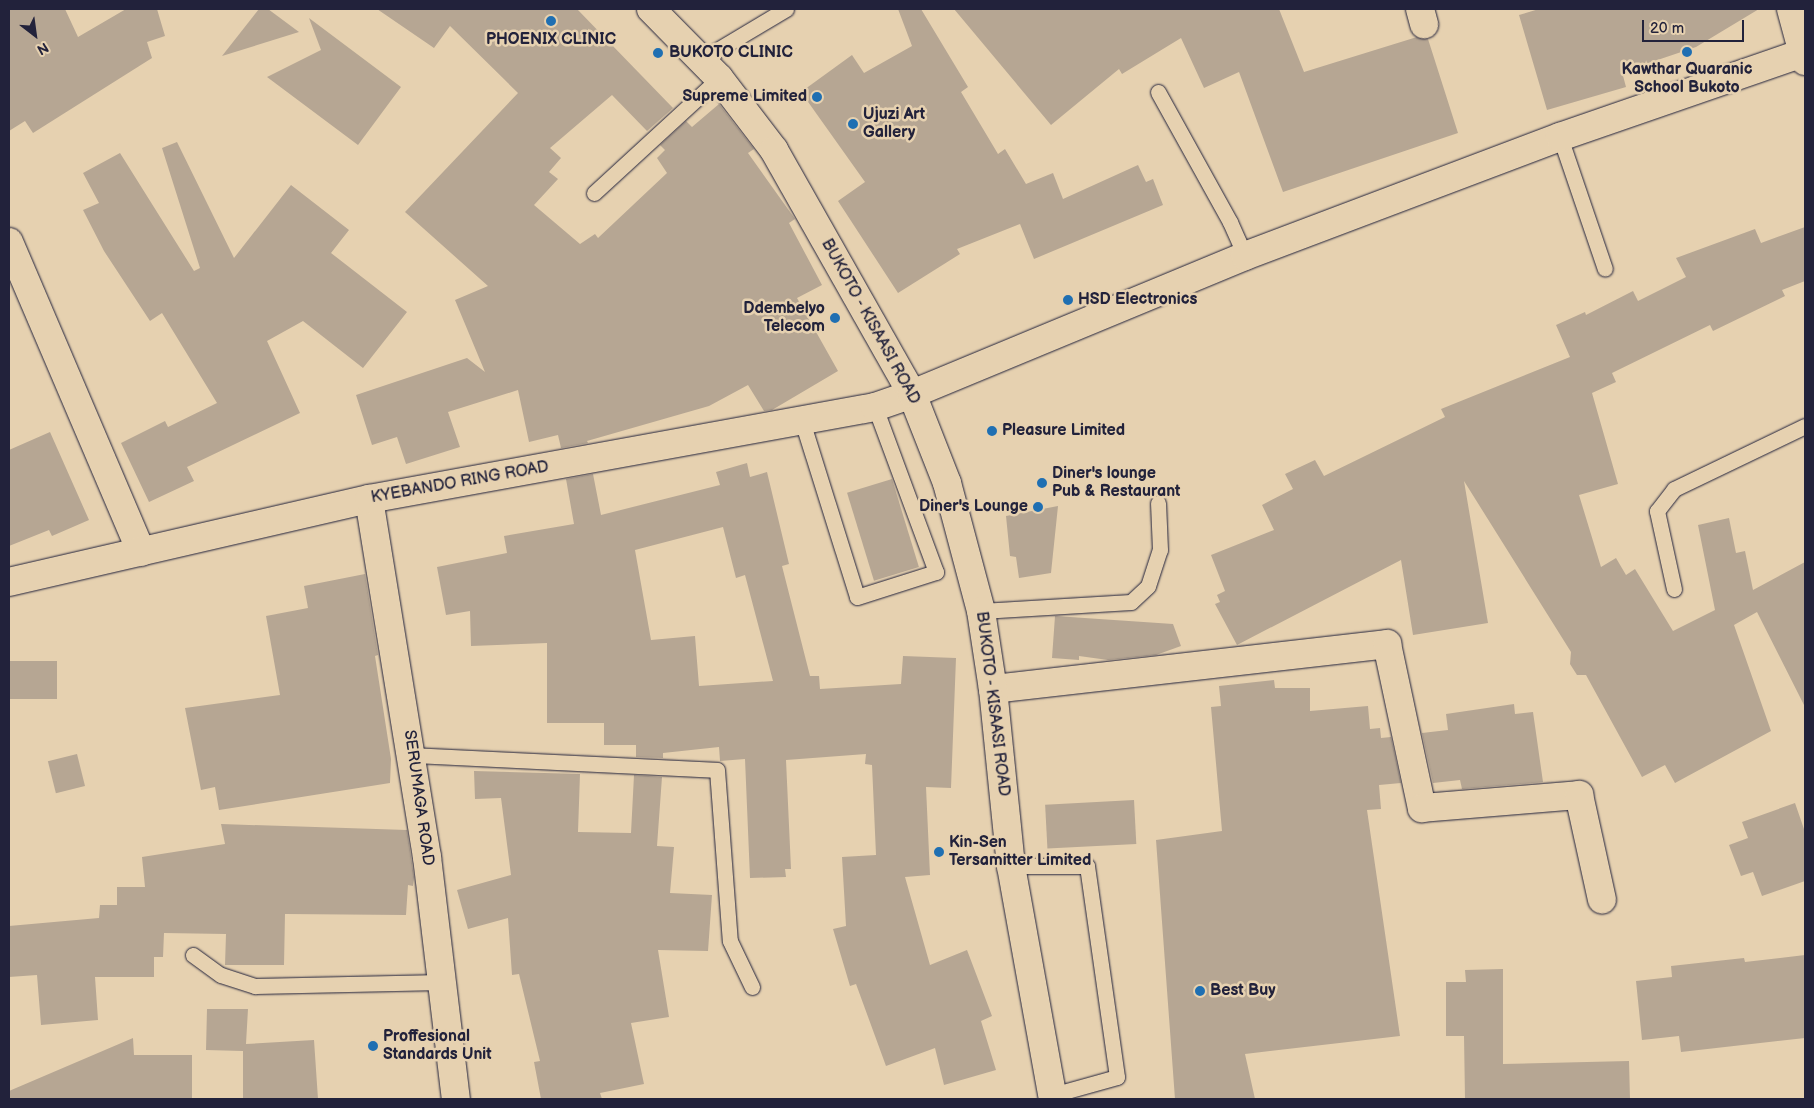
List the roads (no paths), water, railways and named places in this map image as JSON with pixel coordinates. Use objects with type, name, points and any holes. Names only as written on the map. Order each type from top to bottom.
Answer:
[{"type":"street","name":"BUKOTO - KISAASI ROAD","points":[[651,9],[711,68],[774,150],[912,394],[947,483],[981,611],[993,688],[1011,866],[1052,1097]]},
{"type":"street","points":[[1790,9],[1805,55]]},
{"type":"street","name":"KYEBANDO RING ROAD","points":[[9,582],[369,499],[875,407],[912,394],[1245,256],[1560,137],[1805,55]]},
{"type":"street","points":[[9,242],[141,552]]},
{"type":"street","name":"SERUMAGA ROAD","points":[[369,499],[412,755],[456,1099]]},
{"type":"street","points":[[993,688],[1388,644],[1422,808],[1579,795],[1602,900]]},
{"type":"lane","points":[[594,194],[711,68],[786,9]]},
{"type":"lane","points":[[1158,92],[1230,222],[1245,256]]},
{"type":"lane","points":[[1560,137],[1605,269]]},
{"type":"lane","points":[[802,420],[858,597],[936,572],[875,407]]},
{"type":"lane","points":[[1674,589],[1657,511],[1674,489],[1805,426]]},
{"type":"lane","points":[[981,611],[1131,602],[1148,586],[1160,550],[1158,503]]},
{"type":"lane","points":[[412,755],[717,770],[730,941],[752,987]]},
{"type":"lane","points":[[1011,866],[1087,866],[1117,1078],[1052,1097]]},
{"type":"lane","points":[[193,955],[221,975],[255,986],[442,982]]},
{"type":"place","name":"PHOENIX CLINIC","points":[[551,21]]},
{"type":"place","name":"Kawthar Quaranic School Bukoto","points":[[1687,52]]},
{"type":"place","name":"BUKOTO CLINIC","points":[[658,53]]},
{"type":"place","name":"Supreme Limited","points":[[817,97]]},
{"type":"place","name":"Ujuzi Art Gallery","points":[[853,124]]},
{"type":"place","name":"HSD Electronics","points":[[1068,300]]},
{"type":"place","name":"Ddembelyo Telecom","points":[[835,318]]},
{"type":"place","name":"Pleasure Limited","points":[[992,431]]},
{"type":"place","name":"Diner's lounge Pub & Restaurant","points":[[1042,483]]},
{"type":"place","name":"Diner's Lounge","points":[[1038,507]]},
{"type":"place","name":"Kin-Sen Tersamitter Limited","points":[[939,852]]},
{"type":"place","name":"Best Buy","points":[[1200,991]]},
{"type":"place","name":"Proffesional Standards Unit","points":[[373,1046]]}]
